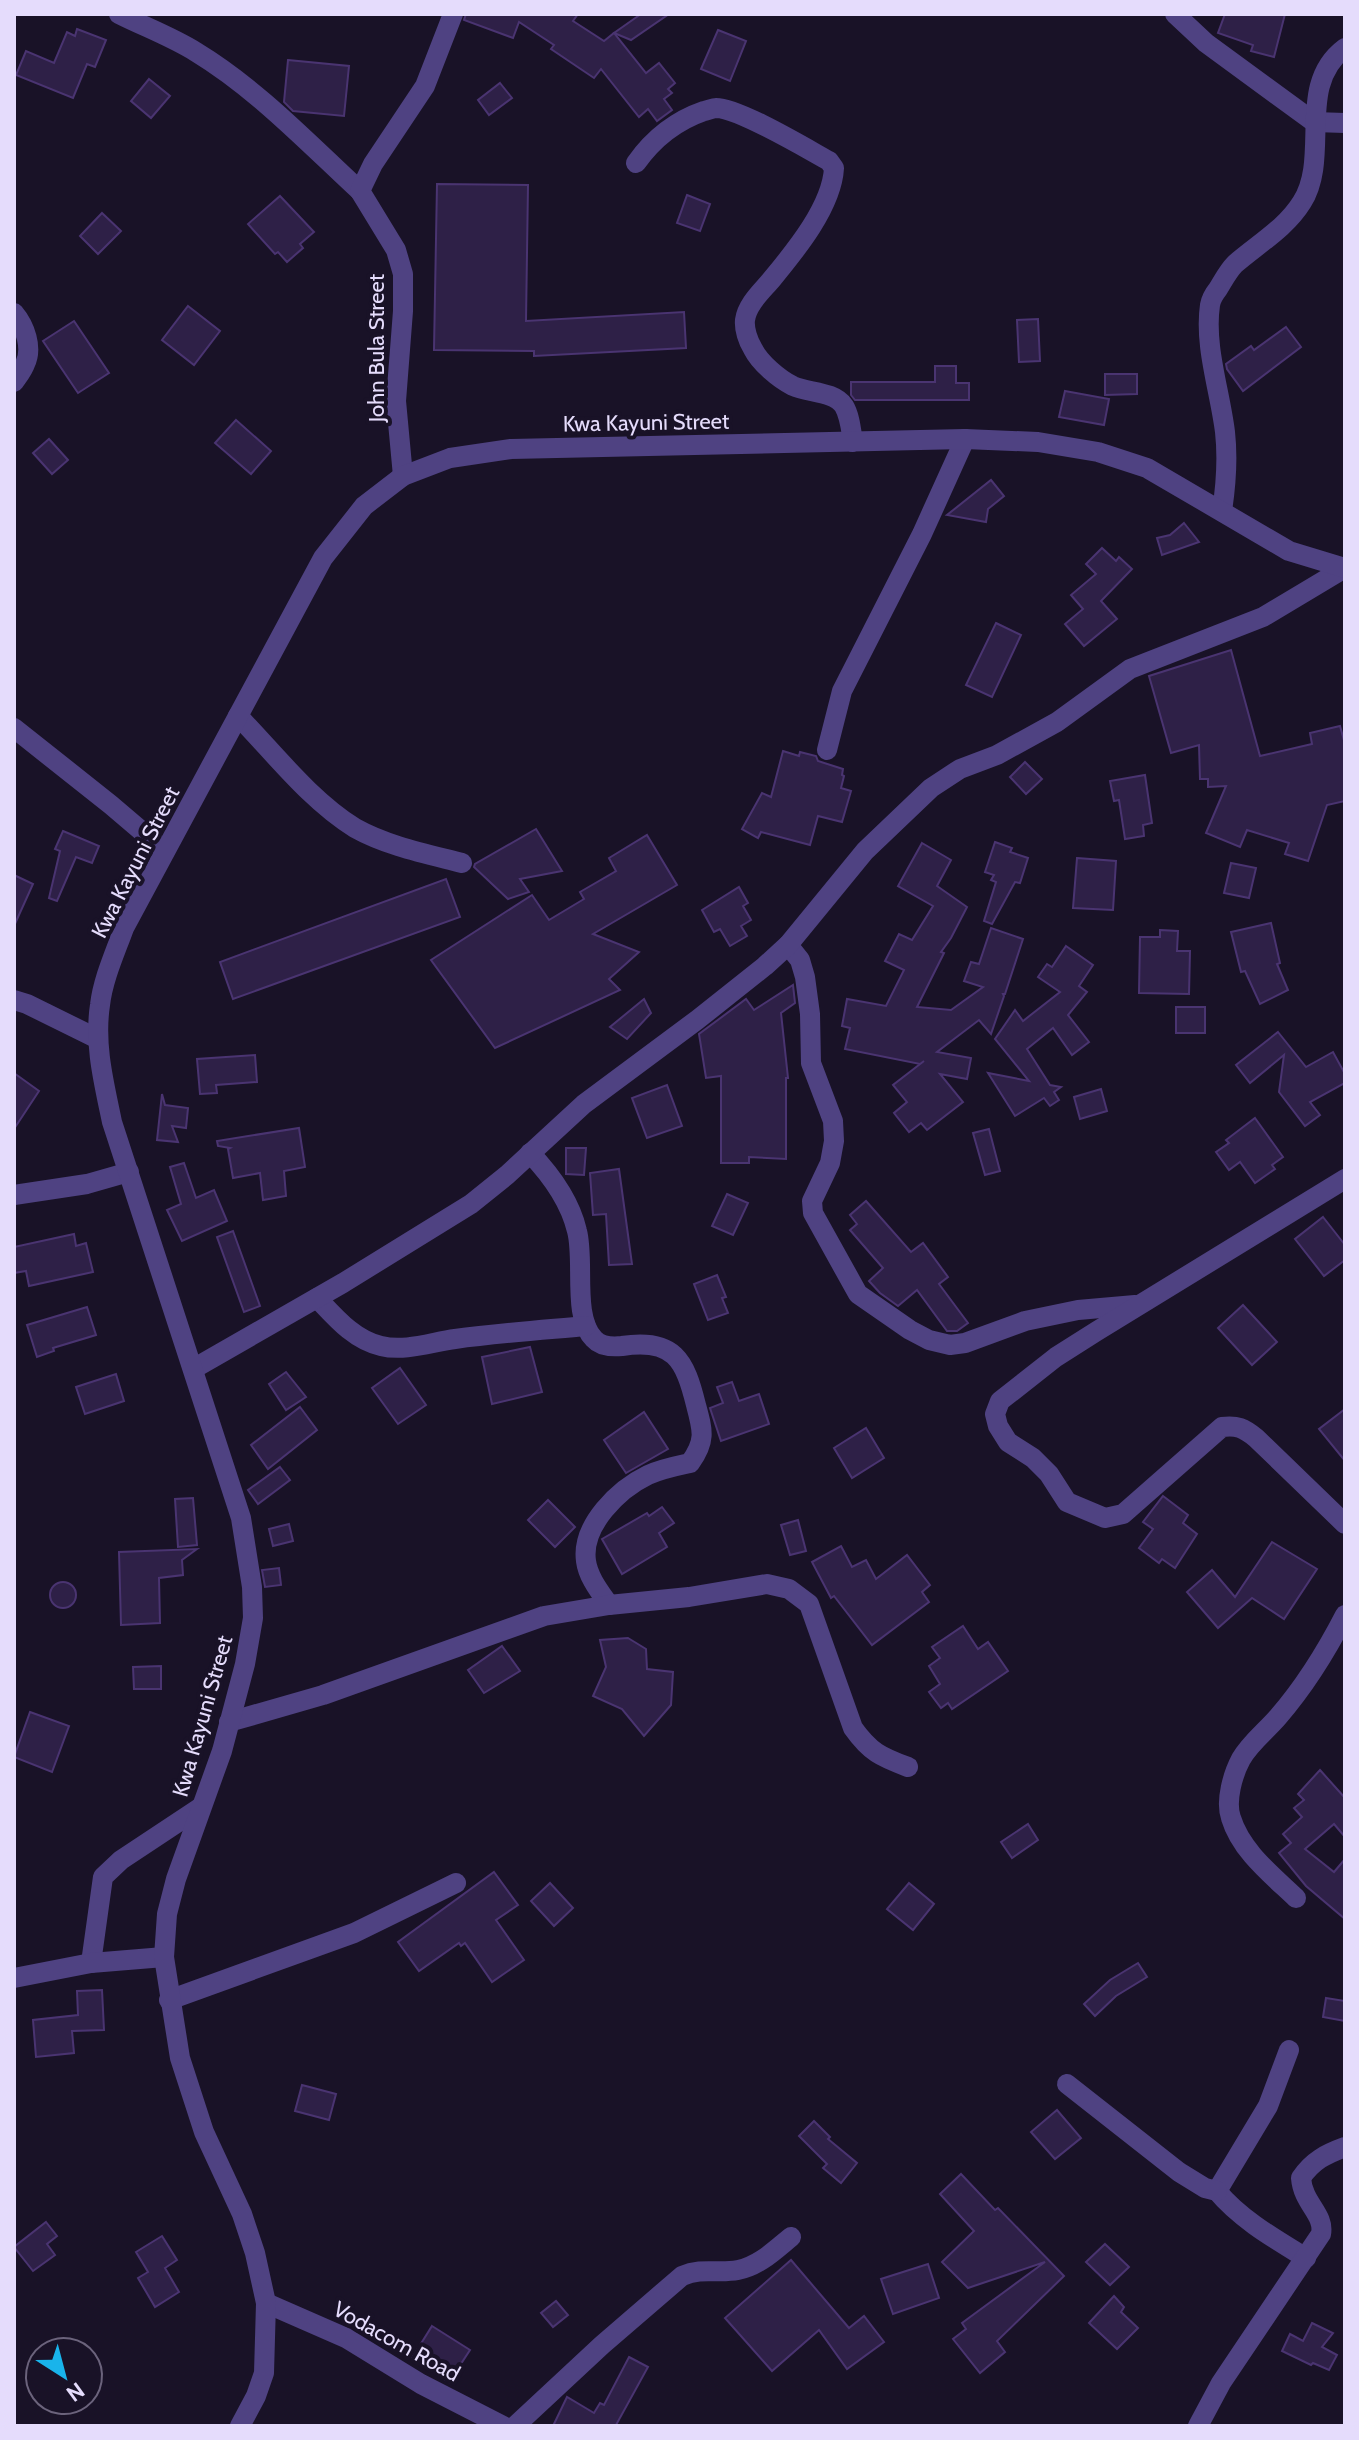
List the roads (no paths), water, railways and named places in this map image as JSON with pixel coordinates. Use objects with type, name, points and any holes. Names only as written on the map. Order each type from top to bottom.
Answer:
[{"type":"street","name":"John Bula Street","points":[[119,14],[198,53],[230,76],[296,130],[360,191],[396,250],[403,274],[396,401],[403,476]]},
{"type":"street","points":[[360,191],[373,164],[425,86],[453,14]]},
{"type":"street","points":[[1175,14],[1206,43],[1314,122],[1345,123]]},
{"type":"street","points":[[1222,511],[1227,475],[1226,436],[1209,331],[1210,301],[1232,266],[1284,225],[1303,202],[1314,175],[1314,122],[1320,84],[1337,54],[1345,48]]},
{"type":"street","points":[[636,163],[648,146],[668,129],[692,115],[715,108],[768,128],[829,161],[834,168],[833,183],[825,206],[751,305],[745,320],[754,352],[765,365],[793,386],[838,400],[849,421],[853,442]]},
{"type":"street","points":[[14,313],[27,339],[27,362],[14,382]]},
{"type":"street","points":[[827,750],[842,691],[922,534],[965,439]]},
{"type":"street","name":"Kwa Kayuni Street","points":[[240,2426],[264,2373],[266,2303],[242,2214],[204,2132],[180,2058],[164,1957],[167,1914],[176,1879],[222,1751],[245,1664],[253,1618],[252,1587],[241,1518],[112,1122],[98,1039],[105,980],[124,928],[323,558],[364,506],[403,476],[450,458],[511,449],[965,439],[1038,442],[1098,452],[1147,468],[1289,551],[1345,568]]},
{"type":"street","points":[[193,1369],[412,1242],[471,1204],[584,1104],[697,1020],[788,945],[865,851],[931,788],[960,769],[997,755],[1046,729],[1130,669],[1263,617],[1345,568]]},
{"type":"street","points":[[238,716],[302,784],[357,829],[397,845],[462,863]]},
{"type":"street","points":[[14,728],[165,851]]},
{"type":"street","points":[[788,945],[800,960],[805,977],[810,1014],[811,1063],[833,1121],[834,1141],[830,1163],[812,1201],[813,1213],[858,1294],[910,1330],[929,1340],[950,1345],[981,1338],[1025,1321],[1113,1305],[1139,1305]]},
{"type":"street","points":[[14,1000],[98,1039]]},
{"type":"street","points":[[530,1153],[551,1174],[577,1230],[581,1256],[582,1314],[586,1326],[594,1339],[612,1348],[655,1346],[668,1349],[680,1359],[702,1433],[702,1442],[690,1463],[650,1474],[630,1485],[607,1506],[594,1526],[586,1561],[592,1579],[609,1605]]},
{"type":"street","points":[[14,1195],[87,1184],[129,1172]]},
{"type":"street","points":[[1345,1179],[1056,1357],[1000,1401],[995,1414],[1008,1442],[1033,1458],[1049,1474],[1067,1502],[1105,1518],[1129,1510],[1222,1427],[1233,1425],[1245,1428],[1345,1524]]},
{"type":"street","points":[[317,1298],[349,1330],[365,1340],[398,1348],[521,1331],[586,1326]]},
{"type":"street","points":[[229,1722],[323,1695],[544,1616],[767,1584],[789,1589],[802,1597],[814,1614],[853,1728],[866,1746],[908,1767]]},
{"type":"street","points":[[1296,1898],[1242,1842],[1230,1816],[1230,1794],[1242,1758],[1279,1716],[1345,1615]]},
{"type":"street","points":[[91,1963],[103,1877],[121,1860],[201,1807]]},
{"type":"street","points":[[169,2000],[354,1933],[456,1883]]},
{"type":"street","points":[[14,1978],[91,1963],[164,1957]]},
{"type":"street","points":[[1217,2191],[1268,2106],[1289,2050]]},
{"type":"street","points":[[1067,2084],[1179,2172],[1205,2188],[1217,2191],[1226,2202],[1277,2241],[1306,2258]]},
{"type":"street","points":[[1198,2426],[1221,2383],[1321,2234],[1321,2218],[1306,2198],[1301,2178],[1308,2167],[1324,2154],[1345,2147]]},
{"type":"street","points":[[515,2426],[682,2276],[695,2270],[735,2271],[749,2267],[791,2237]]},
{"type":"street","name":"Vodacom Road","points":[[266,2303],[346,2338],[421,2384],[503,2426]]}]
